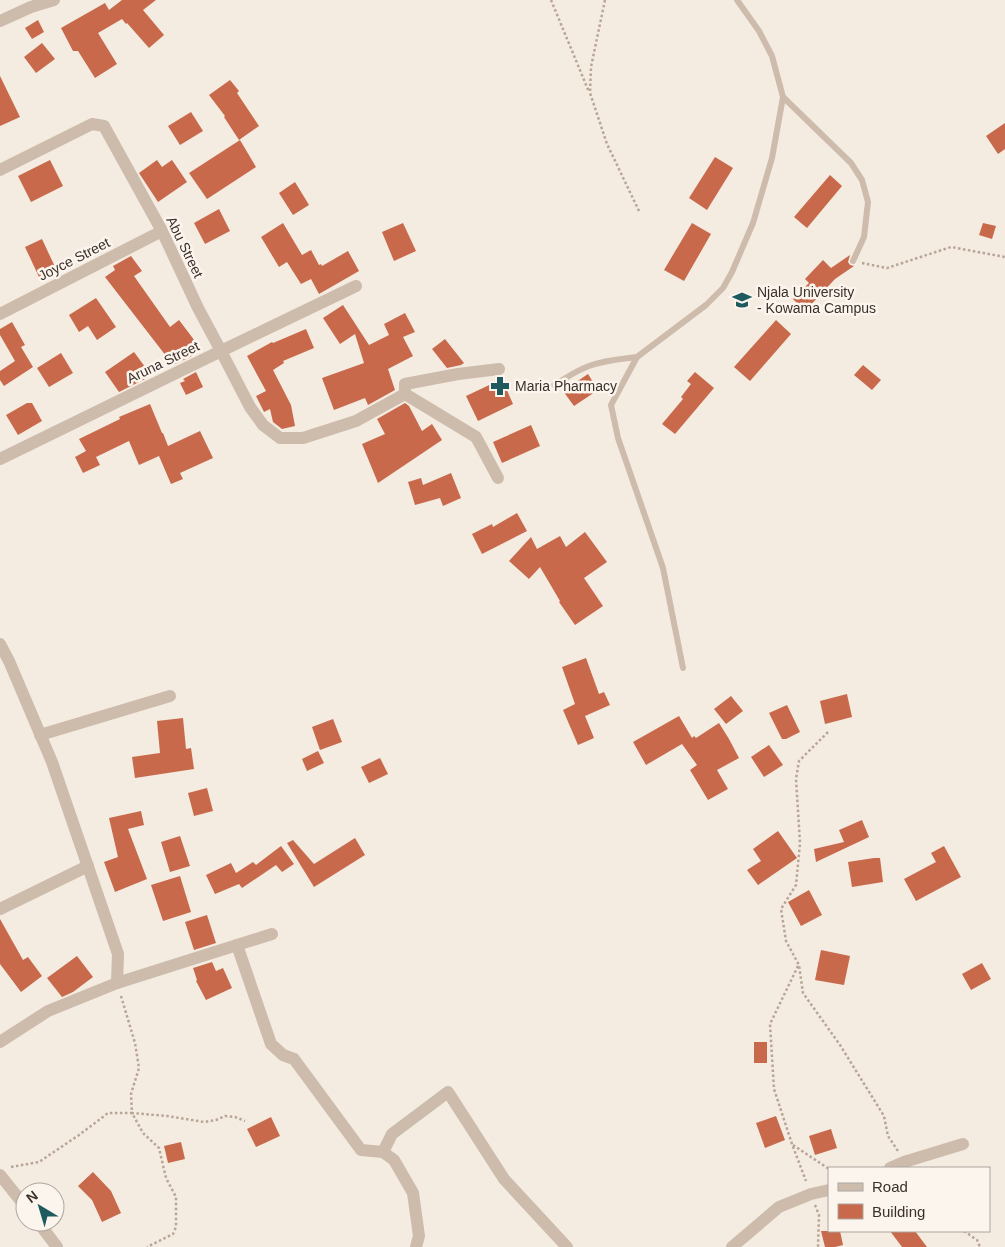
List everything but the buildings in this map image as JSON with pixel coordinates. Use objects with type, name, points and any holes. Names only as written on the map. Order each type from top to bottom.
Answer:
[{"type":"street","points":[[0,21],[54,0]]},
{"type":"street","name":"Abu Street","points":[[1,166],[92,124],[104,126],[162,231],[198,308],[221,351]]},
{"type":"street","name":"Joyce Street","points":[[0,314],[162,231]]},
{"type":"street","points":[[221,351],[356,286]]},
{"type":"street","name":"Aruna Street","points":[[0,459],[221,351],[250,407],[263,425],[280,438],[303,438],[356,421],[405,389],[458,374],[499,369]]},
{"type":"street","points":[[405,389],[476,437],[498,478]]},
{"type":"street","points":[[0,644],[52,762],[88,866],[118,954],[117,983]]},
{"type":"street","points":[[40,734],[170,696]]},
{"type":"street","points":[[0,909],[88,866]]},
{"type":"street","points":[[0,1042],[48,1011],[117,983],[272,934]]},
{"type":"street","points":[[237,945],[271,1044],[283,1055],[294,1059],[361,1150],[383,1152],[394,1160],[413,1193],[419,1236],[416,1247]]},
{"type":"street","points":[[383,1152],[392,1134],[448,1092],[504,1179],[566,1247]]},
{"type":"street","points":[[892,1167],[962,1144]]},
{"type":"street","points":[[5,1171],[15,1188]]},
{"type":"street","points":[[732,1247],[779,1207],[811,1194],[828,1190]]},
{"type":"street","points":[[46,1232],[58,1247]]},
{"type":"lane","points":[[683,668],[663,568],[618,438],[611,405],[637,357],[706,305],[723,288],[753,223],[772,158],[783,97],[772,56],[760,31],[737,0]]},
{"type":"lane","points":[[783,97],[851,162],[862,180],[868,202],[864,237],[853,262]]},
{"type":"lane","points":[[554,385],[590,365],[637,357]]},
{"type":"path","points":[[551,0],[590,93],[608,144],[639,211]]},
{"type":"path","points":[[590,93],[591,67],[605,0]]},
{"type":"path","points":[[853,262],[887,268],[951,247],[1005,257]]},
{"type":"path","points":[[828,732],[799,761],[796,779],[800,843],[796,885],[781,909],[786,941],[799,965],[803,992],[840,1045],[884,1116],[888,1136],[904,1162]]},
{"type":"path","points":[[799,965],[770,1024],[774,1089],[792,1144],[819,1215],[818,1247]]},
{"type":"path","points":[[117,983],[135,1042],[139,1068],[131,1094],[132,1114],[143,1133],[158,1148],[166,1178],[176,1197],[176,1227],[173,1234],[147,1247]]},
{"type":"path","points":[[5,1171],[38,1162],[108,1113],[167,1116],[204,1122],[225,1116],[235,1117],[244,1121]]},
{"type":"path","points":[[792,1144],[828,1167]]},
{"type":"path","points":[[965,1232],[977,1240],[980,1247]]},
{"type":"place","name":"Njala University - Kowama Campus","points":[[742,300]]},
{"type":"place","name":"Maria Pharmacy","points":[[500,386]]}]
